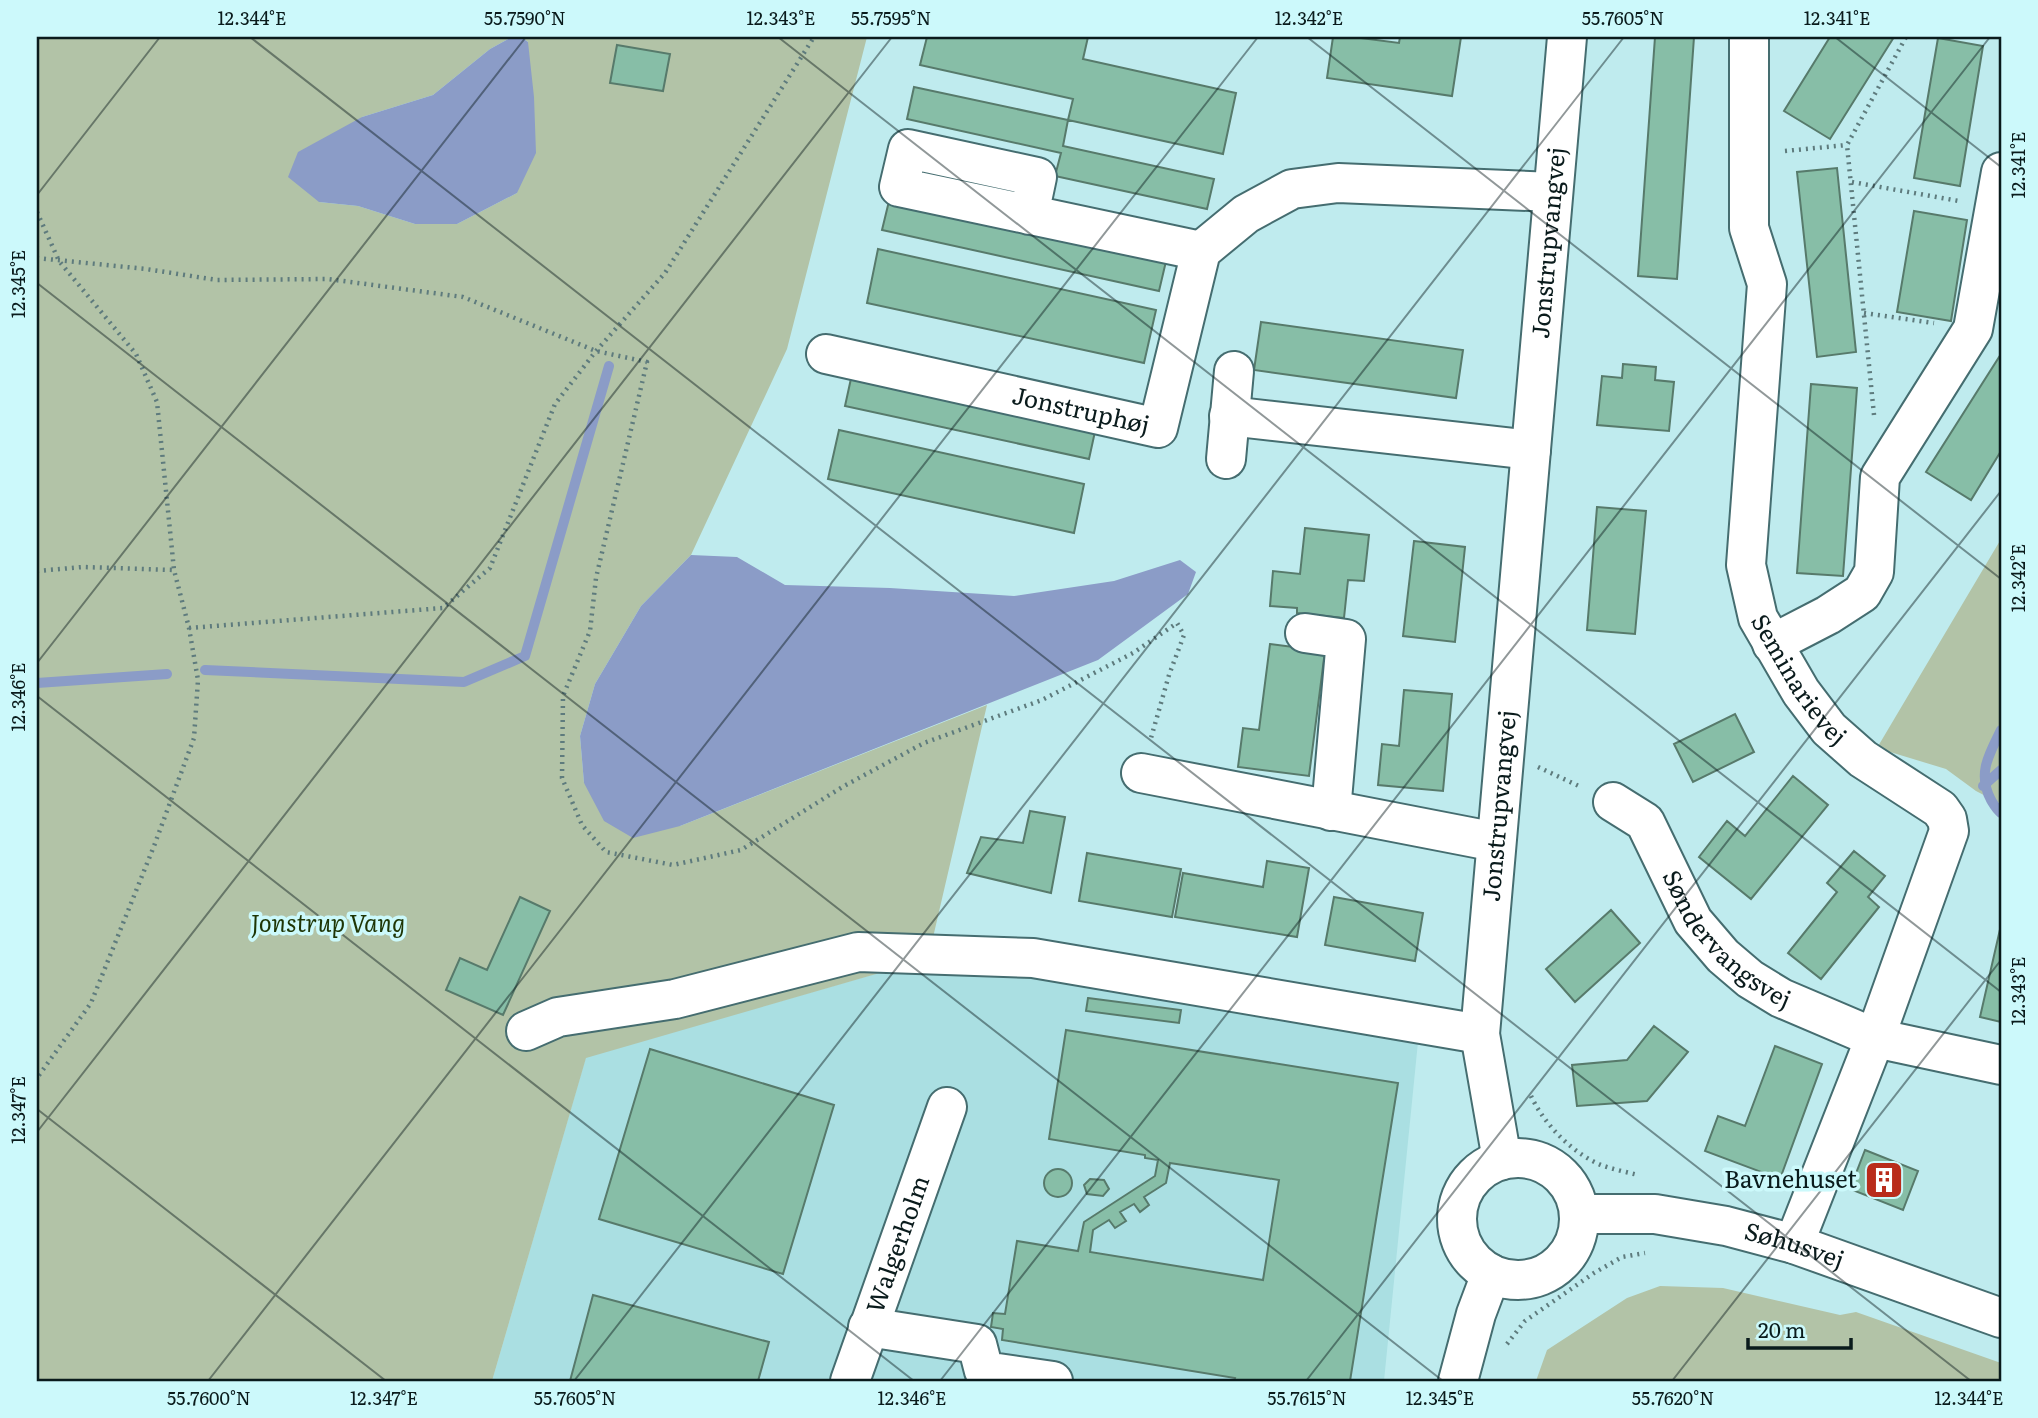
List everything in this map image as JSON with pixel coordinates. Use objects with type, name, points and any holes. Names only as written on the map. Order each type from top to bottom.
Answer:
[{"type":"street","name":"Jonstrupvangvej","points":[[1502,1160],[1480,1034],[1567,37]]},
{"type":"street","name":"Seminarievej","points":[[1749,37],[1749,228],[1767,284],[1746,565],[1758,618],[1801,692],[1829,729],[1863,759],[1940,809],[1947,819],[1949,831],[1875,1038],[1794,1244]]},
{"type":"street","points":[[1030,215],[1201,251],[1246,214],[1293,189],[1338,183],[1553,192]]},
{"type":"street","points":[[1772,644],[1828,615],[1861,593],[1874,572],[1880,477],[1973,329],[1998,190]]},
{"type":"street","name":"Jonstruphøj","points":[[826,354],[1158,428],[1201,251]]},
{"type":"street","points":[[1226,458],[1234,371]]},
{"type":"street","points":[[1230,416],[1531,450]]},
{"type":"street","points":[[1305,633],[1346,639],[1331,811]]},
{"type":"street","points":[[1140,773],[1496,842]]},
{"type":"street","name":"Søndervangsvej","points":[[1613,802],[1645,822],[1693,921],[1723,956],[1750,979],[1782,998],[1875,1038],[2001,1065]]},
{"type":"street","points":[[526,1031],[558,1017],[676,999],[858,953],[1033,958],[1480,1034]]},
{"type":"street","name":"Walgerholm","points":[[850,1381],[947,1107]]},
{"type":"street","points":[[1520,1158],[1553,1169],[1566,1181],[1575,1197],[1579,1214],[1573,1245],[1564,1259],[1552,1270],[1538,1277],[1522,1280],[1490,1274],[1477,1265],[1466,1253],[1457,1222],[1464,1190],[1474,1177],[1502,1160],[1520,1158]]},
{"type":"street","name":"Søhusvej","points":[[1579,1214],[1655,1214],[1726,1226],[1794,1244],[2001,1318]]},
{"type":"street","points":[[1458,1381],[1490,1274]]},
{"type":"street","points":[[868,1327],[977,1344],[984,1371],[1053,1381]]},
{"type":"path","points":[[189,628],[443,608],[490,568],[555,404],[596,351],[666,272],[814,37]]},
{"type":"path","points":[[1875,423],[1847,145],[1906,37]]},
{"type":"path","points":[[1749,155],[1847,145]]},
{"type":"path","points":[[1852,182],[1998,190]]},
{"type":"path","points":[[37,212],[59,261],[136,354],[157,402],[174,569],[189,628],[198,680],[194,737],[154,846],[90,1003],[37,1079]]},
{"type":"path","points":[[37,258],[217,280],[328,279],[463,297],[596,351],[648,362],[596,578],[590,631],[563,696],[562,778],[582,825],[606,852],[673,865],[741,850],[844,786],[924,743],[1042,700],[1133,653],[1177,623],[1184,635],[1169,675],[1140,773]]},
{"type":"path","points":[[1864,313],[1973,329]]},
{"type":"path","points":[[37,571],[83,568],[174,569]]},
{"type":"path","points":[[1534,765],[1613,802]]},
{"type":"shaded area","points":[[512,37],[521,37],[528,42],[536,153],[517,193],[457,224],[415,224],[358,206],[319,202],[288,177],[298,152],[362,117],[433,95],[490,49]]},
{"type":"shaded area","points":[[691,555],[737,557],[785,585],[1014,596],[1114,581],[1180,560],[1196,572],[1188,594],[1098,660],[680,826],[633,838],[604,821],[584,783],[580,736],[595,684],[641,606]]},
{"type":"shaded area","points":[[927,959],[1419,1032],[1384,1381],[492,1381],[586,1057]]},
{"type":"green space","name":"Jonstrup Vang","points":[[37,37],[512,37],[490,49],[433,95],[362,117],[319,202],[358,206],[415,224],[457,224],[517,193],[528,42],[521,37],[867,37],[787,349],[691,555],[641,606],[595,684],[580,736],[584,783],[680,826],[987,705],[928,959],[586,1058],[492,1381],[37,1381]]},
{"type":"green space","points":[[2001,539],[2001,804],[1976,791],[1946,769],[1877,748]]},
{"type":"green space","points":[[1660,1286],[1723,1288],[1840,1315],[1856,1312],[2001,1363],[2001,1381],[1536,1381],[1547,1350],[1627,1298]]},
{"type":"building","points":[[927,37],[1088,37],[1083,59],[1236,93],[1223,154],[1068,120],[1073,99],[920,65]]},
{"type":"building","points":[[1333,37],[1399,43],[1400,37],[1461,37],[1452,96],[1327,78]]},
{"type":"building","points":[[1655,37],[1694,37],[1677,279],[1638,276]]},
{"type":"building","points":[[1830,37],[1894,37],[1830,139],[1784,111]]},
{"type":"building","points":[[1938,38],[1983,46],[1960,186],[1914,178]]},
{"type":"building","points":[[617,45],[670,54],[663,91],[610,83]]},
{"type":"building","points":[[914,87],[1068,120],[1063,146],[1214,179],[1207,209],[1055,176],[1061,153],[907,119]]},
{"type":"building","points":[[1837,168],[1856,352],[1817,357],[1797,172]]},
{"type":"building","points":[[890,197],[1167,257],[1159,291],[882,230]]},
{"type":"building","points":[[1914,211],[1967,220],[1951,321],[1897,312]]},
{"type":"building","points":[[878,249],[1156,310],[1144,363],[867,303]]},
{"type":"building","points":[[1261,322],[1463,350],[1456,398],[1254,370]]},
{"type":"building","points":[[2001,354],[2001,451],[1971,500],[1926,472]]},
{"type":"building","points":[[1623,364],[1656,367],[1655,380],[1674,382],[1669,431],[1597,425],[1602,376],[1622,378]]},
{"type":"building","points":[[852,374],[1096,427],[1089,459],[845,406]]},
{"type":"building","points":[[1811,384],[1857,388],[1843,576],[1797,573]]},
{"type":"building","points":[[839,430],[1084,484],[1074,533],[828,479]]},
{"type":"building","points":[[1597,507],[1646,511],[1635,634],[1587,630]]},
{"type":"building","points":[[1305,528],[1369,535],[1364,581],[1348,580],[1344,618],[1297,613],[1297,608],[1270,606],[1273,571],[1300,574]]},
{"type":"building","points":[[1414,541],[1465,547],[1455,642],[1403,636]]},
{"type":"building","points":[[1270,644],[1325,651],[1309,776],[1238,767],[1243,728],[1259,730]]},
{"type":"building","points":[[1404,690],[1452,694],[1443,791],[1378,785],[1382,744],[1399,746]]},
{"type":"building","points":[[1735,714],[1754,752],[1693,782],[1674,744]]},
{"type":"building","points":[[1793,776],[1828,805],[1751,899],[1699,857],[1727,821],[1745,836]]},
{"type":"building","points":[[1030,811],[1065,817],[1051,893],[967,873],[981,837],[1023,843]]},
{"type":"building","points":[[1854,851],[1885,876],[1868,897],[1879,907],[1821,979],[1788,953],[1837,892],[1827,883]]},
{"type":"building","points":[[1087,853],[1181,869],[1172,917],[1079,901]]},
{"type":"building","points":[[1267,861],[1309,868],[1297,937],[1175,917],[1183,873],[1263,887]]},
{"type":"building","points":[[520,897],[550,911],[503,1015],[446,990],[460,958],[487,970]]},
{"type":"building","points":[[1334,897],[1423,913],[1415,961],[1325,945]]},
{"type":"building","points":[[1611,910],[1640,943],[1575,1002],[1546,969]]},
{"type":"building","points":[[2001,925],[2001,1022],[1980,1017]]},
{"type":"building","points":[[1088,998],[1181,1010],[1179,1023],[1086,1011]]},
{"type":"building","points":[[1654,1026],[1688,1052],[1647,1101],[1577,1106],[1572,1065],[1627,1060]]},
{"type":"building","points":[[1066,1030],[1398,1083],[1350,1381],[1234,1381],[1235,1378],[1002,1340],[1003,1329],[991,1327],[993,1313],[1005,1314],[1017,1241],[1078,1251],[1084,1222],[1155,1176],[1158,1160],[1145,1158],[1145,1155],[1049,1139]],"holes":[[[1170,1163],[1279,1180],[1263,1280],[1090,1252],[1093,1230],[1109,1220],[1115,1228],[1126,1221],[1120,1212],[1134,1204],[1140,1212],[1149,1205],[1144,1197],[1166,1183]]]},
{"type":"building","points":[[1775,1046],[1822,1064],[1780,1179],[1705,1151],[1718,1116],[1745,1126]]},
{"type":"building","points":[[650,1049],[834,1105],[783,1274],[599,1219]]},
{"type":"building","name":"Bavnehuset","points":[[1865,1150],[1918,1171],[1903,1210],[1850,1189]]},
{"type":"building","points":[[1058,1169],[1068,1173],[1072,1183],[1068,1193],[1058,1197],[1048,1193],[1044,1183],[1048,1173]]},
{"type":"building","points":[[1090,1179],[1104,1180],[1109,1189],[1103,1196],[1087,1194],[1084,1185]]},
{"type":"building","points":[[593,1295],[769,1342],[758,1381],[570,1381]]},
{"type":"waterway","points":[[205,670],[464,682],[525,656],[609,366]]},
{"type":"waterway","points":[[37,683],[167,674]]},
{"type":"waterway","points":[[2001,730],[1986,764],[1985,773],[1987,791],[2001,813]]},
{"type":"waterway","points":[[1983,786],[2001,770]]},
{"type":"place","name":"Bavnehuset","points":[[1884,1180]]}]
